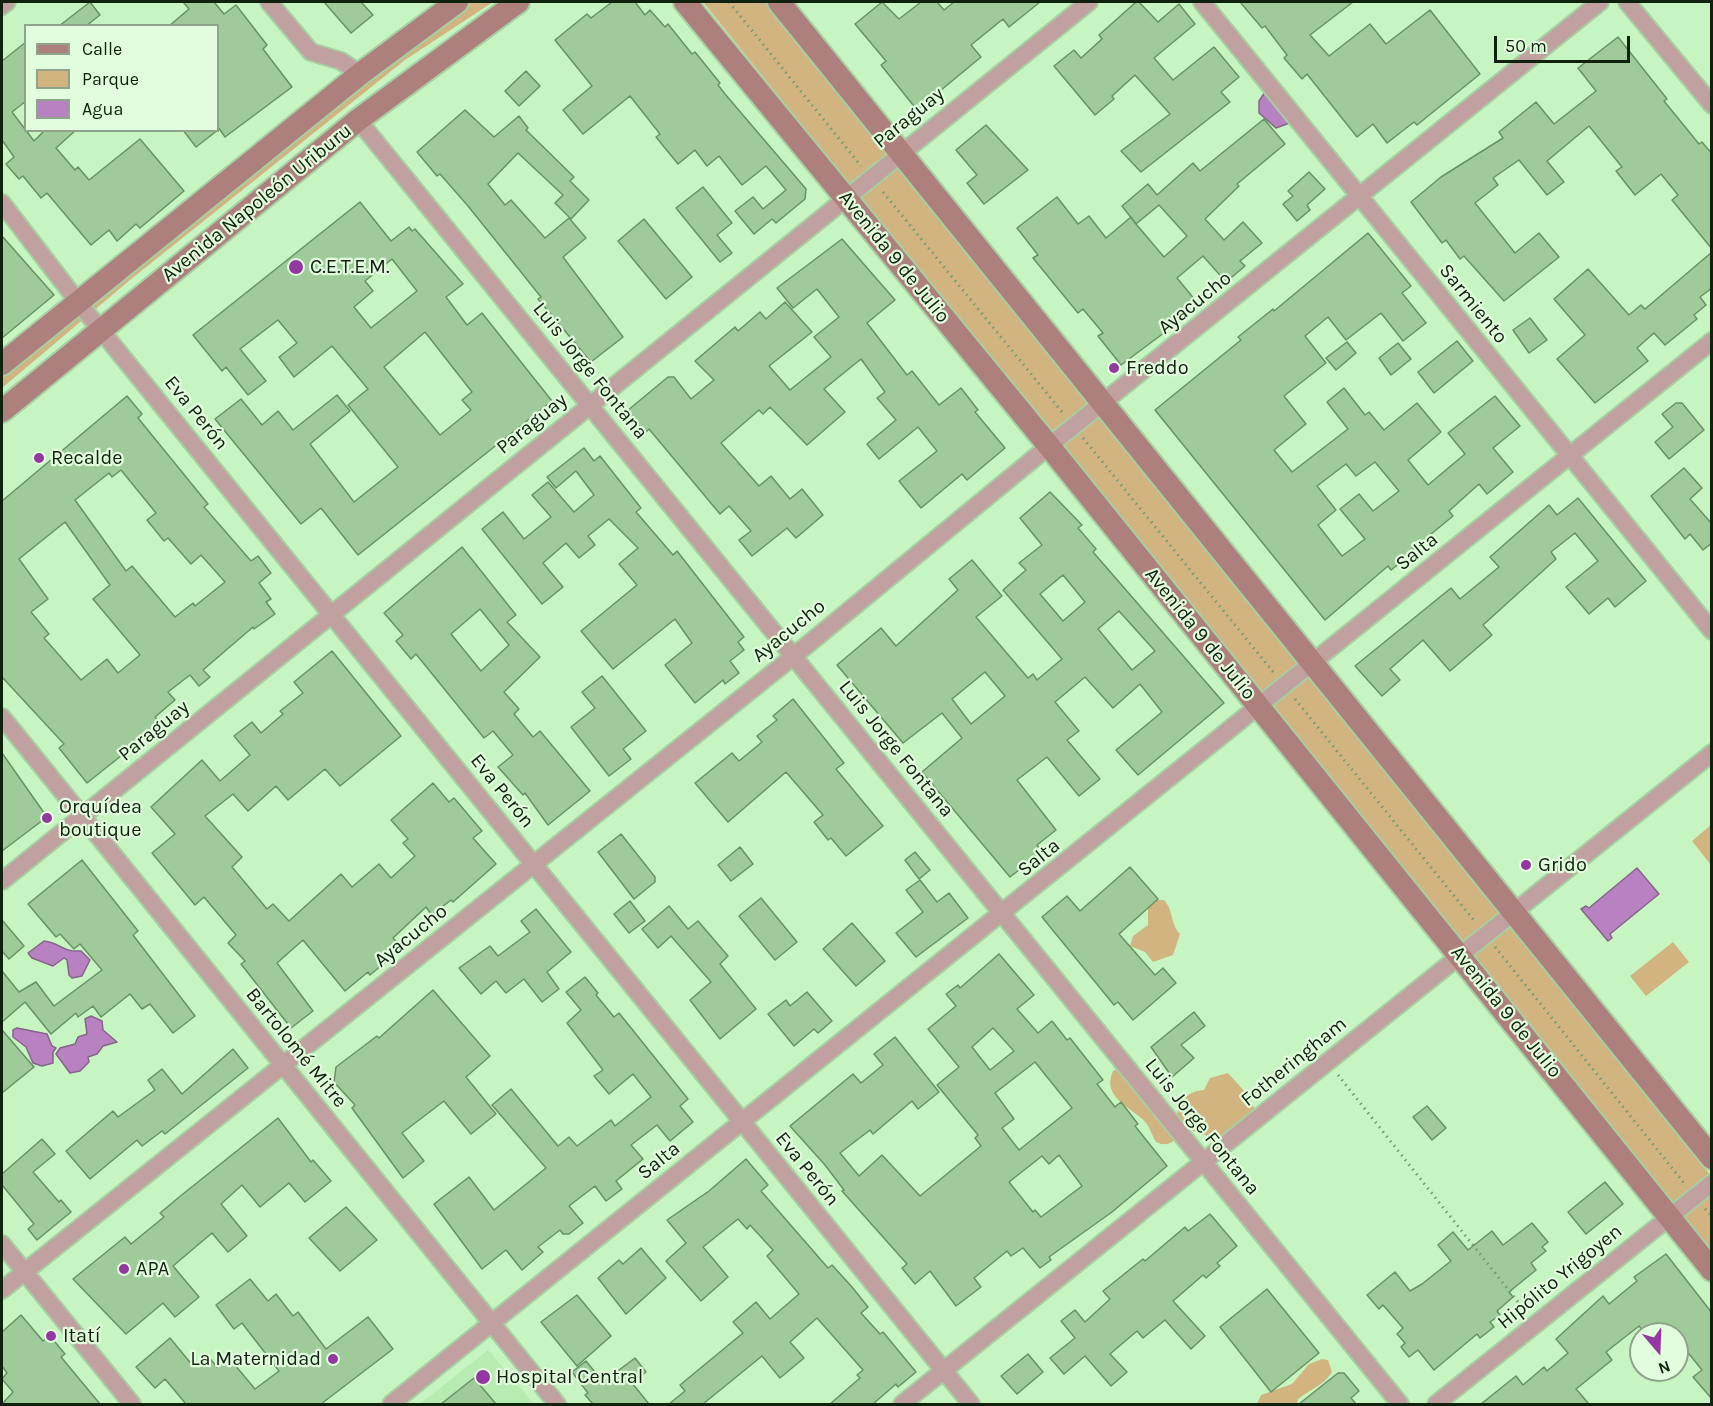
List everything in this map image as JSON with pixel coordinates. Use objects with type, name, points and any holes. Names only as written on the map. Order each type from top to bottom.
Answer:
[{"type":"main road","name":"Avenida Napoleón Uriburu","points":[[2,364],[360,74],[457,2]]},
{"type":"main road","name":"Avenida Napoleón Uriburu","points":[[2,411],[358,120],[518,2]]},
{"type":"main road","name":"Avenida 9 de Julio","points":[[685,2],[1049,446],[1712,1270]]},
{"type":"main road","points":[[778,2],[1105,403],[1311,663],[1712,1158]]},
{"type":"street","points":[[2,6],[7,2]]},
{"type":"street","points":[[269,2],[311,52],[341,61],[360,74]]},
{"type":"street","name":"Paraguay","points":[[2,881],[900,152],[1089,2]]},
{"type":"street","name":"Sarmiento","points":[[1202,2],[1568,457],[1712,632]]},
{"type":"street","name":"Ayacucho","points":[[2,1290],[795,655],[1049,446],[1600,2]]},
{"type":"street","points":[[1627,2],[1712,105]]},
{"type":"street","name":"Luis Jorge Fontana","points":[[358,120],[795,655],[1002,915],[1401,1404]]},
{"type":"street","name":"Eva Perón","points":[[2,203],[78,302],[971,1404]]},
{"type":"street","name":"Salta","points":[[390,1404],[741,1121],[1002,915],[1258,705],[1712,341]]},
{"type":"street","name":"Bartolomé Mitre","points":[[2,717],[557,1404]]},
{"type":"street","name":"Fotheringham","points":[[902,1404],[1712,753]]},
{"type":"street","name":"Hipólito Yrigoyen","points":[[1436,1404],[1712,1183]]},
{"type":"street","points":[[2,1244],[132,1404]]},
{"type":"path","points":[[729,2],[1712,1216]]},
{"type":"path","points":[[1328,1062],[1535,1324]]},
{"type":"shaded area","name":"Hospital Central","points":[[488,1350],[534,1404],[420,1404]]},
{"type":"green space","points":[[468,2],[493,2],[405,60],[130,280],[2,388],[2,375],[66,320]]},
{"type":"green space","points":[[703,2],[766,2],[1711,1176],[1711,1254]]},
{"type":"green space","points":[[1711,825],[1711,865],[1692,841]]},
{"type":"green space","points":[[1152,900],[1164,900],[1180,934],[1173,955],[1153,962],[1145,952],[1130,946],[1133,936],[1148,925],[1148,906]]},
{"type":"green space","points":[[1673,942],[1689,962],[1646,996],[1630,976]]},
{"type":"green space","points":[[1121,1067],[1175,1139],[1170,1143],[1156,1142],[1144,1121],[1113,1093],[1110,1079],[1113,1071]]},
{"type":"green space","points":[[1228,1073],[1246,1093],[1257,1113],[1217,1142],[1210,1142],[1206,1135],[1189,1128],[1177,1114],[1180,1104],[1186,1097],[1204,1090],[1210,1078]]},
{"type":"green space","points":[[1322,1359],[1328,1360],[1332,1372],[1321,1384],[1298,1399],[1297,1404],[1257,1404],[1261,1395],[1292,1384],[1309,1364]]},
{"type":"water","points":[[1267,89],[1295,121],[1276,128],[1259,113],[1259,101]]},
{"type":"water","points":[[1637,868],[1659,894],[1610,934],[1612,938],[1608,941],[1581,909],[1586,906],[1589,908]]},
{"type":"water","points":[[44,941],[65,949],[81,951],[90,960],[82,976],[72,978],[69,975],[67,960],[64,958],[53,966],[32,958],[28,953]]},
{"type":"water","points":[[91,1016],[102,1021],[103,1030],[117,1042],[103,1046],[97,1054],[88,1057],[89,1062],[80,1071],[70,1073],[56,1054],[60,1048],[75,1044],[78,1037],[87,1034],[85,1019]]},
{"type":"water","points":[[17,1028],[47,1034],[52,1046],[56,1048],[53,1052],[53,1063],[42,1066],[33,1063],[26,1047],[13,1037],[13,1030]]},
{"type":"building","points":[[90,2],[100,15],[89,24],[62,24]]},
{"type":"building","points":[[183,2],[214,2],[224,14],[236,5],[267,45],[263,49],[292,87],[225,137],[219,128],[219,24],[171,24],[189,9]]},
{"type":"building","points":[[324,2],[361,2],[373,15],[351,33]]},
{"type":"building","points":[[612,2],[635,2],[645,15],[650,10],[665,27],[668,24],[692,54],[695,52],[720,83],[718,85],[725,94],[806,189],[805,199],[776,223],[772,219],[754,234],[735,211],[753,197],[763,209],[786,190],[766,166],[742,185],[719,156],[707,166],[695,150],[678,164],[656,137],[660,134],[630,96],[583,134],[563,110],[592,86],[555,40],[587,14],[591,18]]},
{"type":"building","points":[[882,2],[899,19],[921,2],[937,2],[944,10],[954,2],[1040,2],[1009,27],[1003,19],[971,45],[981,57],[917,110],[881,65],[886,61],[855,24]]},
{"type":"building","points":[[1136,2],[1139,2],[1158,22],[1179,4],[1195,24],[1154,58],[1173,80],[1214,47],[1239,77],[1221,92],[1230,102],[1141,172],[1121,151],[1170,114],[1135,75],[1112,96],[1114,99],[1095,115],[1054,66],[1074,50],[1081,58],[1102,39],[1099,35]]},
{"type":"building","points":[[1240,2],[1353,2],[1310,35],[1329,56],[1370,24],[1386,44],[1430,10],[1480,74],[1417,125],[1414,122],[1387,143],[1373,124],[1357,137],[1307,74],[1302,79],[1284,58],[1287,55],[1265,26],[1262,28]]},
{"type":"building","points":[[1618,37],[1667,99],[1664,101],[1699,144],[1702,142],[1712,154],[1712,249],[1672,200],[1678,195],[1661,174],[1635,195],[1616,171],[1622,167],[1589,126],[1547,161],[1564,182],[1547,195],[1519,160],[1493,178],[1498,185],[1475,203],[1515,253],[1539,233],[1559,257],[1504,301],[1464,256],[1460,259],[1446,240],[1442,243],[1411,202],[1441,177],[1503,138],[1499,132],[1536,102],[1554,124],[1596,91],[1578,68]]},
{"type":"building","points":[[24,44],[24,103],[12,112],[24,128],[24,132],[27,132],[34,141],[43,132],[74,132],[56,148],[75,170],[78,167],[89,180],[140,139],[184,191],[140,228],[136,224],[117,241],[109,230],[91,245],[47,193],[41,198],[23,176],[19,179],[6,164],[14,157],[2,140],[2,61]]},
{"type":"building","points":[[526,71],[540,86],[519,106],[505,91]]},
{"type":"building","points":[[465,110],[494,137],[519,116],[528,128],[526,130],[574,177],[570,181],[589,200],[571,219],[555,203],[563,195],[518,153],[488,184],[505,205],[511,200],[545,238],[569,218],[586,238],[563,257],[623,337],[591,362],[538,299],[541,297],[468,206],[440,174],[437,176],[417,152]]},
{"type":"building","points":[[1264,119],[1285,144],[1237,184],[1239,186],[1205,219],[1224,240],[1243,222],[1262,243],[1240,261],[1245,266],[1226,282],[1203,256],[1177,278],[1200,306],[1121,365],[1098,336],[1103,333],[1083,309],[1078,313],[1033,258],[1038,255],[1017,228],[1057,197],[1078,224],[1089,216],[1106,238],[1131,217],[1122,206],[1148,184],[1157,195],[1193,163],[1200,171]],"holes":[[[1159,205],[1187,236],[1164,257],[1136,224]]]},
{"type":"building","points":[[986,125],[1028,170],[984,204],[967,183],[977,175],[956,150]]},
{"type":"building","points":[[185,132],[215,132],[196,147]]},
{"type":"building","points":[[1309,172],[1325,189],[1307,205],[1310,210],[1297,221],[1283,204],[1293,196],[1288,191]]},
{"type":"building","points":[[703,187],[732,223],[717,235],[732,253],[720,262],[676,208]]},
{"type":"building","points":[[360,202],[391,241],[409,227],[412,231],[415,229],[463,284],[446,297],[467,325],[482,313],[552,401],[358,555],[321,508],[301,524],[215,419],[241,399],[262,425],[278,411],[293,430],[337,395],[350,411],[310,444],[354,502],[398,467],[348,405],[368,389],[332,346],[294,377],[279,357],[297,343],[278,320],[240,349],[266,381],[248,395],[226,367],[222,371],[193,335]],"holes":[[[392,259],[417,291],[371,328],[354,307],[373,291],[365,281]],[[425,332],[472,392],[462,400],[471,410],[440,435],[384,367]]]},
{"type":"building","points":[[644,219],[692,277],[666,299],[618,241]]},
{"type":"building","points":[[1368,233],[1411,286],[1402,293],[1426,323],[1403,341],[1381,313],[1346,340],[1328,317],[1305,336],[1326,363],[1284,396],[1306,424],[1274,450],[1292,472],[1348,429],[1327,402],[1344,388],[1365,415],[1369,412],[1384,430],[1417,403],[1441,432],[1408,460],[1428,485],[1465,454],[1448,433],[1495,396],[1520,426],[1493,448],[1513,472],[1487,494],[1479,484],[1449,511],[1453,516],[1413,549],[1415,551],[1391,570],[1388,566],[1325,620],[1155,410],[1241,340],[1238,337],[1273,309],[1274,311]],"holes":[[[1375,462],[1399,491],[1373,511],[1359,494],[1340,509],[1365,539],[1342,556],[1318,525],[1336,510],[1317,486],[1346,464],[1356,476]]]},
{"type":"building","points":[[2,236],[54,295],[2,338]]},
{"type":"building","points":[[842,239],[895,300],[867,323],[907,375],[912,371],[939,405],[961,388],[978,410],[975,412],[1005,448],[967,480],[962,474],[921,508],[899,481],[937,451],[918,427],[879,459],[867,444],[896,420],[877,398],[885,392],[861,359],[824,389],[845,412],[807,445],[770,407],[763,414],[759,410],[721,443],[759,486],[771,476],[790,499],[802,489],[823,515],[796,538],[787,528],[752,556],[739,540],[751,531],[729,506],[720,514],[649,429],[645,433],[627,411],[668,377],[674,377],[691,399],[714,380],[695,361],[735,327],[738,331],[760,312],[766,319],[785,302],[812,332],[769,366],[790,390],[831,357],[814,337],[839,317],[817,289],[793,308],[777,288]]},
{"type":"building","points":[[1712,252],[1712,288],[1700,297],[1706,305],[1694,315],[1697,319],[1665,345],[1654,333],[1637,348],[1648,361],[1595,403],[1557,359],[1585,335],[1554,299],[1588,269],[1629,315],[1641,305],[1645,309]]},
{"type":"building","points":[[1530,318],[1547,340],[1529,353],[1513,330]]},
{"type":"building","points":[[1457,341],[1473,361],[1434,393],[1418,372]]},
{"type":"building","points":[[1347,342],[1356,353],[1336,370],[1326,358]]},
{"type":"building","points":[[1398,343],[1411,359],[1391,375],[1379,358]]},
{"type":"building","points":[[127,396],[142,414],[138,418],[208,504],[204,507],[251,561],[258,556],[271,573],[259,583],[271,599],[266,602],[275,614],[254,629],[253,627],[203,670],[210,677],[199,686],[190,675],[168,692],[175,700],[155,717],[161,724],[87,783],[59,748],[64,744],[2,677],[2,501]],"holes":[[[121,470],[156,513],[147,520],[164,541],[168,538],[191,564],[201,555],[225,582],[195,606],[193,603],[175,617],[132,566],[126,571],[75,500],[109,473],[112,477]],[[65,522],[110,585],[93,599],[140,655],[118,673],[107,659],[81,680],[44,638],[49,634],[31,612],[48,599],[19,559]]]},
{"type":"building","points":[[1676,403],[1682,403],[1704,430],[1669,459],[1655,442],[1673,427],[1662,414]]},
{"type":"building","points":[[584,448],[594,461],[600,456],[641,508],[636,512],[673,555],[677,551],[744,637],[738,642],[744,650],[730,661],[739,673],[725,684],[723,680],[695,703],[665,665],[692,643],[675,619],[613,669],[581,631],[637,585],[619,564],[638,548],[609,519],[588,536],[595,545],[579,558],[566,543],[543,563],[563,587],[542,604],[482,529],[503,512],[524,539],[551,517],[532,495],[548,482],[574,512],[594,495],[576,471],[556,488],[547,477]]},
{"type":"building","points":[[1684,468],[1702,488],[1690,499],[1712,524],[1712,543],[1703,550],[1690,534],[1685,539],[1651,496]]},
{"type":"building","points":[[1050,492],[1082,525],[1078,528],[1096,549],[1093,552],[1224,703],[1138,775],[1116,750],[1162,712],[1140,684],[1113,708],[1085,677],[1055,702],[1079,731],[1067,740],[1100,779],[1079,796],[1047,757],[1017,780],[1056,830],[1037,845],[1042,852],[1010,877],[922,772],[962,738],[942,713],[903,743],[837,665],[881,628],[896,646],[958,590],[949,579],[972,560],[1002,596],[976,617],[1028,678],[1033,674],[1037,680],[1062,659],[1003,590],[1026,570],[1019,563],[1042,545],[1020,518]],"holes":[[[1063,575],[1085,602],[1063,621],[1040,594]],[[1119,611],[1155,651],[1132,670],[1098,629]],[[985,672],[1005,696],[971,724],[952,699]]]},
{"type":"building","points":[[1578,498],[1646,581],[1615,607],[1608,598],[1589,614],[1566,587],[1598,561],[1575,533],[1551,552],[1556,559],[1483,625],[1492,635],[1450,671],[1423,640],[1390,669],[1400,680],[1382,696],[1355,666],[1451,588],[1460,599],[1499,567],[1490,557],[1549,505],[1557,515]]},
{"type":"building","points":[[462,547],[516,615],[507,622],[540,657],[504,692],[519,709],[514,714],[533,737],[540,731],[590,791],[548,825],[525,793],[523,795],[498,767],[513,755],[493,731],[484,738],[416,654],[411,659],[396,641],[403,635],[384,613]],"holes":[[[480,609],[509,645],[481,671],[451,634]]]},
{"type":"building","points":[[332,651],[401,736],[340,786],[325,769],[288,800],[276,786],[248,811],[233,794],[205,816],[242,857],[232,867],[267,909],[273,904],[289,921],[341,874],[352,887],[379,864],[391,878],[415,856],[403,843],[408,839],[391,820],[433,783],[449,802],[454,798],[482,831],[473,838],[496,864],[453,902],[451,900],[432,915],[426,907],[393,938],[402,948],[370,975],[368,972],[345,991],[303,940],[277,963],[313,1011],[291,1028],[241,964],[245,961],[228,943],[236,935],[204,897],[195,905],[152,853],[175,834],[151,807],[202,760],[220,781],[250,755],[234,736],[252,722],[261,733],[283,714],[280,711],[303,693],[294,682]]},
{"type":"building","points":[[602,676],[646,731],[623,749],[631,759],[609,776],[571,727],[595,708],[582,692]]},
{"type":"building","points":[[793,699],[844,763],[836,769],[883,826],[846,856],[831,838],[828,840],[814,822],[823,815],[786,772],[728,822],[695,783],[732,753],[739,761],[762,742],[757,736],[777,720],[773,716]]},
{"type":"building","points":[[2,753],[47,817],[2,851]]},
{"type":"building","points":[[621,834],[655,877],[655,882],[634,899],[598,852]]},
{"type":"building","points":[[740,847],[753,864],[731,881],[718,865]]},
{"type":"building","points":[[915,852],[930,870],[919,879],[905,860]]},
{"type":"building","points":[[82,860],[138,931],[133,935],[195,1016],[173,1033],[150,1004],[142,1009],[130,994],[101,1017],[93,1006],[78,1017],[76,1013],[51,1034],[25,1002],[2,1022],[2,971],[19,992],[36,982],[54,1006],[102,970],[80,944],[74,949],[60,934],[56,937],[28,904]]},
{"type":"building","points":[[1130,867],[1158,899],[1119,934],[1155,975],[1163,968],[1176,983],[1133,1020],[1118,1002],[1114,1005],[1042,917],[1067,896],[1080,911]]},
{"type":"building","points":[[920,880],[937,902],[949,893],[968,918],[916,957],[896,933],[923,912],[906,890]]},
{"type":"building","points":[[761,898],[797,942],[775,960],[739,916]]},
{"type":"building","points":[[630,901],[645,921],[629,933],[614,914]]},
{"type":"building","points":[[669,906],[688,929],[698,921],[728,956],[720,964],[756,1009],[720,1039],[690,1000],[711,982],[671,936],[658,948],[642,929]]},
{"type":"building","points":[[536,909],[571,952],[547,972],[559,989],[542,1002],[524,979],[506,993],[496,981],[481,994],[459,968],[490,946],[498,956],[530,932],[521,921]]},
{"type":"building","points":[[2,920],[24,946],[9,959],[2,951]]},
{"type":"building","points":[[852,923],[885,961],[856,986],[823,949]]},
{"type":"building","points":[[999,954],[1034,995],[1017,1009],[1038,1033],[1052,1021],[1067,1040],[1070,1038],[1103,1080],[1097,1084],[1115,1107],[1121,1102],[1138,1124],[1135,1126],[1167,1166],[1112,1212],[1049,1257],[1051,1260],[1040,1268],[1023,1248],[1011,1256],[1007,1251],[974,1278],[981,1287],[956,1306],[930,1271],[915,1284],[902,1268],[907,1264],[842,1191],[844,1190],[825,1165],[790,1126],[853,1074],[861,1083],[883,1065],[874,1054],[895,1037],[939,1092],[918,1109],[912,1101],[873,1134],[870,1130],[840,1153],[859,1176],[882,1155],[920,1196],[981,1146],[975,1138],[978,1135],[937,1085],[959,1067],[928,1029],[956,1006],[946,994],[958,985],[960,988]],"holes":[[[993,1028],[1014,1051],[990,1070],[972,1047]],[[1035,1062],[1072,1108],[1019,1150],[1002,1128],[1014,1119],[995,1093]],[[1059,1155],[1082,1186],[1041,1217],[1035,1210],[1033,1212],[1009,1182],[1042,1156],[1049,1164]]]},
{"type":"building","points":[[585,977],[614,1017],[619,1013],[688,1099],[680,1106],[693,1122],[670,1141],[657,1125],[631,1145],[643,1159],[616,1181],[622,1189],[606,1201],[595,1186],[569,1206],[583,1223],[569,1234],[563,1234],[560,1230],[538,1247],[543,1252],[522,1270],[506,1250],[482,1269],[434,1204],[469,1177],[494,1210],[546,1168],[492,1105],[511,1089],[558,1146],[569,1137],[577,1146],[611,1120],[615,1126],[651,1097],[633,1074],[609,1094],[594,1076],[603,1070],[567,1023],[581,1010],[566,992]]},
{"type":"building","points":[[433,990],[490,1056],[466,1077],[496,1114],[471,1134],[444,1101],[402,1133],[424,1161],[403,1178],[352,1108],[355,1105],[334,1082],[336,1067],[377,1036],[379,1038]]},
{"type":"building","points":[[807,992],[832,1021],[818,1033],[814,1029],[794,1046],[768,1014],[786,1000],[790,1006]]},
{"type":"building","points":[[1194,1012],[1205,1026],[1181,1045],[1194,1058],[1172,1077],[1151,1047]]},
{"type":"building","points":[[2,1030],[34,1067],[2,1093]]},
{"type":"building","points":[[233,1049],[248,1068],[165,1134],[162,1131],[142,1146],[137,1140],[90,1179],[66,1151],[113,1111],[118,1117],[155,1090],[148,1080],[162,1069],[182,1094]]},
{"type":"building","points":[[1427,1106],[1446,1128],[1432,1140],[1413,1117]]},
{"type":"building","points":[[278,1118],[311,1162],[313,1160],[331,1181],[305,1202],[289,1183],[260,1207],[242,1185],[221,1204],[247,1236],[228,1252],[212,1233],[173,1266],[199,1297],[175,1317],[163,1303],[126,1334],[73,1279],[125,1237],[131,1244],[164,1217],[160,1213]]},
{"type":"building","points":[[42,1139],[55,1154],[33,1172],[59,1202],[61,1200],[71,1212],[37,1240],[28,1229],[34,1224],[2,1185],[2,1174]]},
{"type":"building","points":[[746,1159],[768,1185],[761,1191],[828,1268],[832,1265],[852,1287],[868,1307],[861,1313],[880,1334],[883,1332],[916,1372],[898,1387],[896,1384],[873,1404],[830,1404],[860,1378],[857,1375],[863,1370],[817,1318],[790,1342],[804,1358],[780,1378],[762,1356],[703,1404],[669,1404],[685,1391],[680,1385],[743,1333],[733,1322],[756,1302],[770,1319],[799,1294],[767,1256],[773,1250],[750,1225],[747,1229],[738,1219],[703,1247],[728,1277],[701,1301],[666,1261],[686,1243],[667,1220],[709,1191]]},
{"type":"building","points":[[1605,1182],[1623,1204],[1586,1234],[1568,1212]]},
{"type":"building","points":[[346,1207],[377,1240],[340,1271],[309,1238]]},
{"type":"building","points":[[1210,1214],[1237,1246],[1217,1263],[1220,1266],[1206,1278],[1203,1275],[1173,1301],[1205,1336],[1191,1349],[1165,1320],[1143,1338],[1137,1331],[1110,1354],[1127,1372],[1111,1386],[1085,1356],[1064,1374],[1050,1358],[1075,1338],[1061,1321],[1075,1310],[1085,1322],[1110,1299],[1103,1291],[1143,1259],[1145,1261],[1185,1227],[1188,1231]]},
{"type":"building","points":[[1532,1223],[1548,1242],[1542,1247],[1546,1251],[1531,1263],[1536,1270],[1509,1292],[1513,1297],[1497,1311],[1500,1315],[1490,1322],[1494,1327],[1480,1338],[1477,1334],[1434,1370],[1418,1350],[1409,1357],[1401,1347],[1405,1343],[1397,1334],[1403,1328],[1383,1305],[1379,1309],[1367,1295],[1395,1272],[1410,1291],[1422,1284],[1451,1261],[1438,1245],[1453,1232],[1468,1250],[1492,1231],[1503,1245]]},
{"type":"building","points":[[641,1248],[666,1278],[626,1314],[598,1278],[619,1260],[623,1264]]},
{"type":"building","points":[[1666,1254],[1712,1313],[1712,1399],[1693,1377],[1702,1370],[1689,1354],[1689,1322],[1629,1322],[1629,1334],[1606,1352],[1612,1360],[1576,1389],[1589,1404],[1481,1404],[1516,1376],[1523,1385],[1544,1367],[1547,1371],[1568,1353],[1556,1339],[1603,1296],[1609,1304],[1637,1281],[1634,1277]]},
{"type":"building","points":[[250,1279],[268,1301],[276,1294],[293,1316],[298,1312],[326,1349],[368,1317],[393,1349],[321,1404],[186,1404],[165,1379],[155,1388],[136,1367],[170,1338],[193,1366],[207,1355],[217,1367],[229,1358],[255,1389],[279,1371],[242,1323],[234,1329],[216,1305]]},
{"type":"building","points":[[1267,1289],[1319,1353],[1271,1392],[1220,1327]]},
{"type":"building","points":[[577,1295],[611,1336],[577,1366],[541,1322]]},
{"type":"building","points":[[21,1315],[43,1341],[50,1336],[65,1354],[61,1357],[100,1404],[2,1404],[13,1392],[2,1379],[7,1373],[2,1366],[2,1332]]},
{"type":"building","points":[[1028,1354],[1043,1372],[1017,1394],[1001,1376]]},
{"type":"building","points":[[635,1358],[646,1372],[632,1383],[649,1404],[593,1404],[585,1395],[588,1393],[572,1372],[586,1361],[603,1382]]},
{"type":"building","points":[[1338,1373],[1344,1373],[1359,1391],[1351,1398],[1356,1404],[1299,1404]]},
{"type":"building","points":[[474,1378],[496,1404],[441,1404]]},
{"type":"place","name":"C.E.T.E.M.","points":[[296,267]]},
{"type":"place","name":"Freddo","points":[[1114,368]]},
{"type":"place","name":"Recalde","points":[[39,458]]},
{"type":"place","name":"Orquídea boutique","points":[[47,818]]},
{"type":"place","name":"Grido","points":[[1526,865]]},
{"type":"place","name":"APA","points":[[124,1269]]},
{"type":"place","name":"Itatí","points":[[51,1336]]},
{"type":"place","name":"La Maternidad","points":[[333,1359]]},
{"type":"place","name":"Hospital Central","points":[[483,1377]]}]
